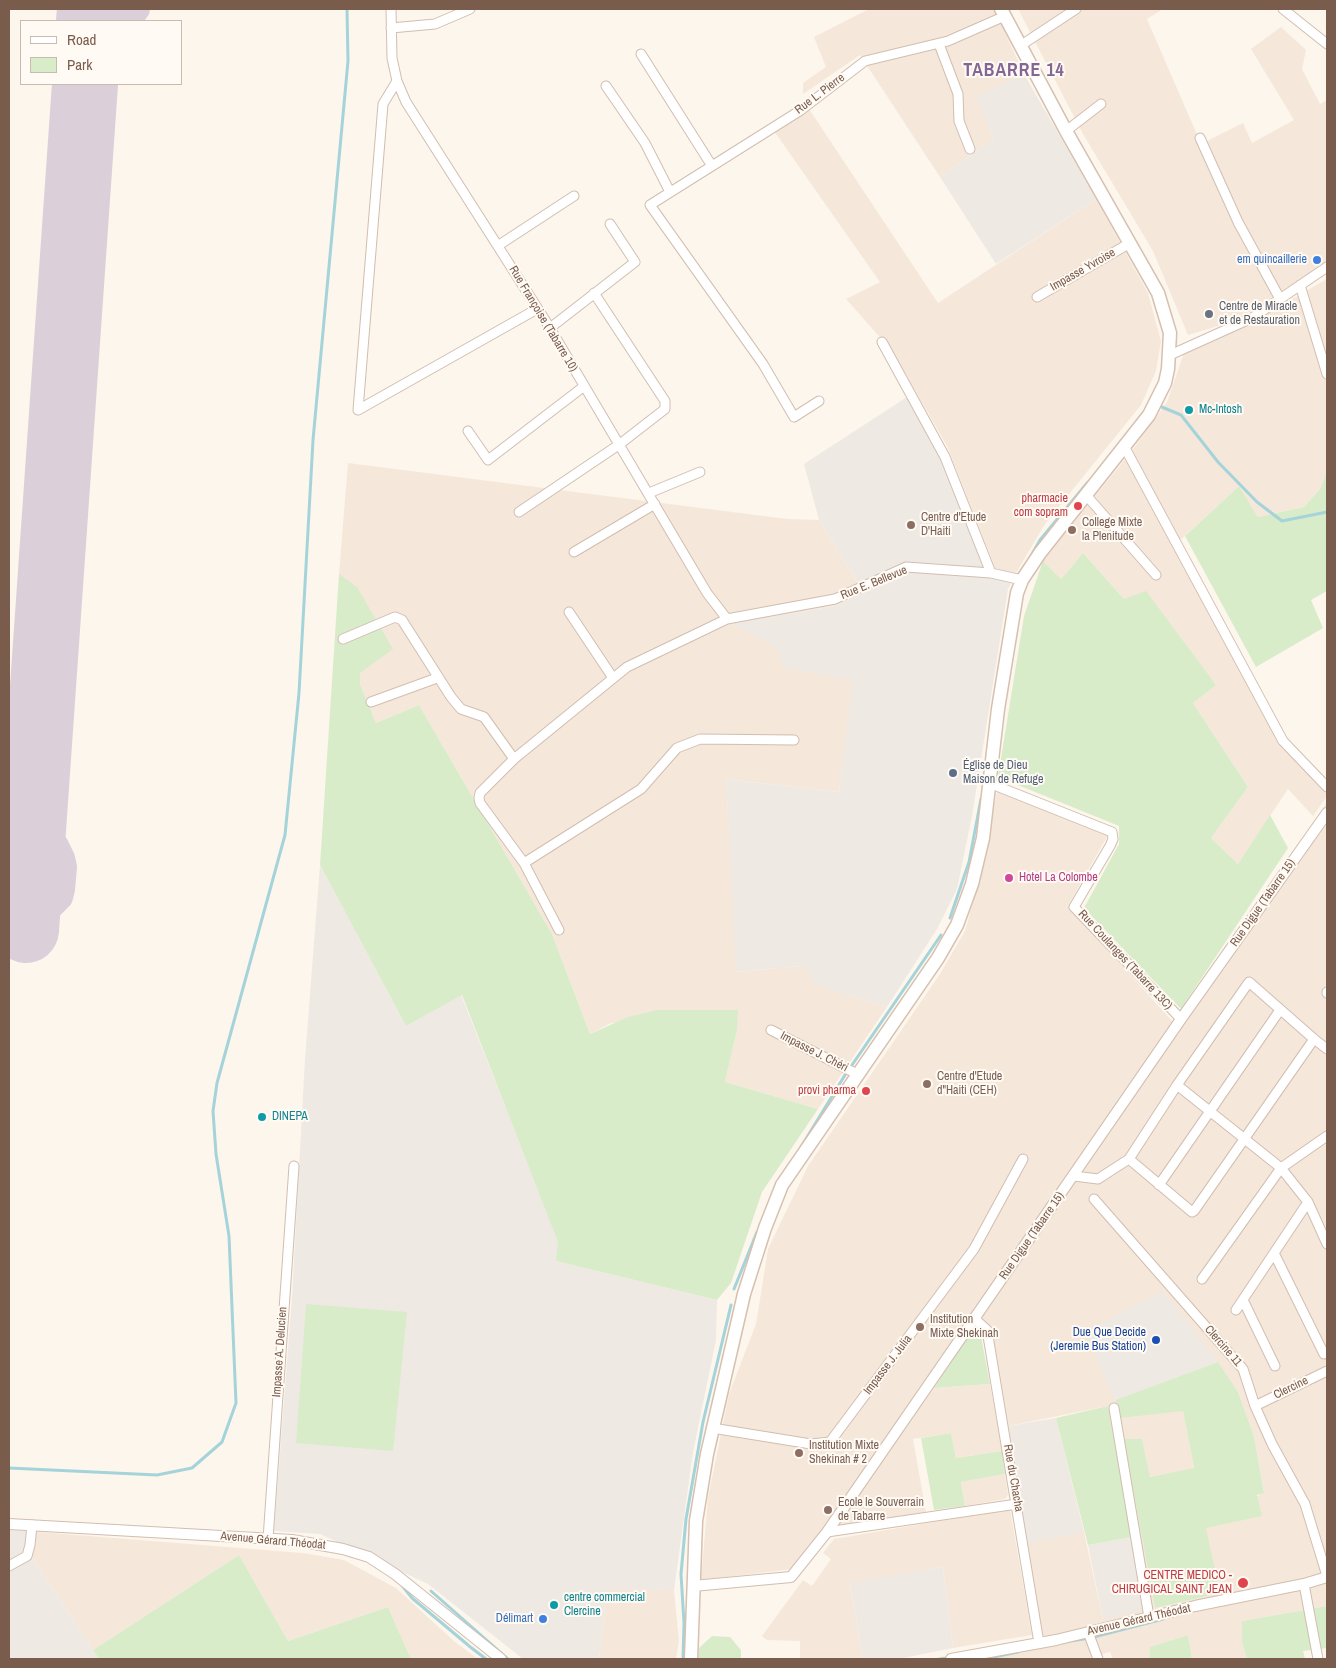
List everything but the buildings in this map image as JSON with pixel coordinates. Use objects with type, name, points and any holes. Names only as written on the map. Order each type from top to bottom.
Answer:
[{"type":"main road","points":[[691,1659],[696,1521],[712,1428],[744,1294],[765,1228],[782,1185],[938,958],[957,925],[972,884],[982,838],[1010,625],[1022,580],[1040,553],[1125,448],[1165,383],[1170,355],[1170,333],[1166,313],[1158,293],[1066,131],[1003,13]]},
{"type":"street","name":"Rue Françoise (Tabarre 10)","points":[[391,9],[392,58],[396,81],[406,102],[499,245],[550,328],[583,387],[620,444],[707,593],[728,619]]},
{"type":"street","points":[[391,28],[435,24],[470,9]]},
{"type":"street","points":[[1020,46],[1076,9]]},
{"type":"street","points":[[1283,9],[1327,44]]},
{"type":"street","name":"Rue L. Pierre","points":[[819,401],[794,417],[763,364],[650,205],[801,110],[865,61],[939,44],[1003,13]]},
{"type":"street","points":[[939,44],[958,94],[959,121],[970,149]]},
{"type":"street","points":[[641,54],[712,166]]},
{"type":"street","points":[[396,81],[383,104],[358,410],[537,308]]},
{"type":"street","points":[[606,86],[645,143],[670,192]]},
{"type":"street","points":[[1066,131],[1101,104]]},
{"type":"street","points":[[1200,138],[1238,222],[1280,299]]},
{"type":"street","points":[[499,245],[574,196]]},
{"type":"street","points":[[550,328],[635,262],[610,224]]},
{"type":"street","name":"Impasse Yvroise","points":[[1036,297],[1130,243]]},
{"type":"street","points":[[1170,355],[1252,318],[1300,285],[1326,270]]},
{"type":"street","points":[[1300,285],[1327,374]]},
{"type":"street","points":[[519,512],[620,444],[664,411],[666,405],[594,293]]},
{"type":"street","points":[[882,342],[945,457],[991,573]]},
{"type":"street","points":[[468,431],[488,460],[583,387]]},
{"type":"street","points":[[1125,448],[1283,741],[1327,787]]},
{"type":"street","points":[[649,493],[700,472]]},
{"type":"street","points":[[1086,495],[1156,575]]},
{"type":"street","points":[[574,552],[655,504]]},
{"type":"street","name":"Rue E. Bellevue","points":[[524,863],[480,803],[480,793],[514,760],[627,667],[728,619],[834,599],[906,567],[991,573],[1022,580]]},
{"type":"street","points":[[569,612],[614,678]]},
{"type":"street","points":[[343,639],[395,617],[402,620],[438,678],[461,708],[484,717],[514,760]]},
{"type":"street","points":[[371,702],[438,678]]},
{"type":"street","points":[[559,930],[524,863],[641,788],[677,748],[700,739],[794,740]]},
{"type":"street","name":"Rue Coulanges (Tabarre 13C)","points":[[989,783],[1112,832],[1113,839],[1110,846],[1074,906],[1181,1019]]},
{"type":"street","name":"Rue Digue (Tabarre 15)","points":[[693,1586],[791,1577],[827,1532],[1181,1019],[1327,813]]},
{"type":"street","points":[[1074,1176],[1098,1179],[1129,1159],[1177,1085],[1249,982],[1327,1049]]},
{"type":"street","points":[[1159,1185],[1280,1010]]},
{"type":"street","name":"Impasse J. Chéri","points":[[771,1030],[857,1074]]},
{"type":"street","points":[[1129,1159],[1194,1212],[1243,1138],[1314,1039]]},
{"type":"street","points":[[1177,1085],[1281,1168],[1308,1202],[1327,1244]]},
{"type":"street","points":[[1202,1279],[1281,1168],[1327,1136]]},
{"type":"street","name":"Impasse J. Julia","points":[[712,1428],[811,1444],[830,1442],[974,1249],[1023,1159]]},
{"type":"street","name":"Impasse A. Delucien","points":[[268,1539],[294,1166]]},
{"type":"street","name":"Clercine 11","points":[[1094,1199],[1243,1369],[1255,1406],[1272,1444],[1305,1504],[1327,1576]]},
{"type":"street","points":[[1236,1310],[1308,1202]]},
{"type":"street","points":[[1274,1253],[1324,1354]]},
{"type":"street","points":[[1243,1300],[1275,1366]]},
{"type":"street","name":"Rue du Chacha","points":[[974,1318],[987,1330],[1039,1643]]},
{"type":"street","name":"Clercine","points":[[1255,1406],[1327,1371]]},
{"type":"street","points":[[1114,1408],[1149,1617]]},
{"type":"street","points":[[827,1532],[1017,1504]]},
{"type":"street","name":"Avenue Gérard Théodat","points":[[9,1524],[268,1539],[324,1545],[369,1557],[395,1574],[501,1659]]},
{"type":"street","points":[[9,1566],[26,1556],[30,1546],[32,1525]]},
{"type":"street","name":"Avenue Gérard Théodat","points":[[951,1659],[968,1658],[1149,1617],[1304,1586],[1327,1576]]},
{"type":"street","points":[[1304,1586],[1318,1659]]},
{"type":"street","points":[[1088,1632],[1098,1659]]},
{"type":"shaded area","points":[[869,9],[994,9],[1024,74],[978,97],[993,139],[940,177],[860,55],[803,94],[803,83],[826,67],[814,37]]},
{"type":"shaded area","points":[[1018,9],[1163,9],[1147,19],[1201,144],[1243,123],[1252,143],[1294,120],[1251,49],[1281,27],[1306,50],[1302,69],[1320,104],[1327,100],[1327,262],[1235,321],[1188,335],[1153,251],[1083,134]]},
{"type":"shaded area","points":[[1024,74],[1096,199],[996,264],[940,177],[993,139],[977,97]]},
{"type":"shaded area","points":[[809,109],[938,303],[1096,199],[1148,293],[1161,341],[1156,371],[1141,405],[1045,524],[1016,573],[996,570],[947,446],[893,352],[846,299],[880,282],[774,131]]},
{"type":"shaded area","points":[[1327,279],[1327,471],[1320,489],[1304,507],[1258,517],[1239,486],[1175,545],[1281,743],[1327,792],[1327,796],[1313,816],[1288,789],[1238,864],[1211,838],[1248,787],[1193,703],[1216,684],[1124,599],[1083,553],[1061,579],[1043,561],[1134,448],[1167,402],[1185,350],[1255,320]]},
{"type":"shaded area","points":[[910,395],[938,442],[989,575],[1013,579],[1008,589],[972,816],[957,889],[937,929],[887,1007],[812,984],[813,974],[801,966],[736,972],[726,779],[839,792],[853,680],[784,668],[778,648],[731,623],[836,606],[863,591],[819,520],[804,464]]},
{"type":"shaded area","points":[[348,463],[787,519],[819,520],[863,591],[836,606],[732,623],[854,680],[839,792],[726,779],[737,972],[801,966],[813,973],[813,984],[887,1007],[818,1109],[725,1082],[737,1030],[611,1023],[590,1034],[552,934],[419,705],[376,723],[360,684],[360,673],[339,574]]},
{"type":"shaded area","points":[[997,791],[1108,835],[1068,906],[1173,1022],[843,1500],[812,1548],[793,1569],[701,1580],[708,1498],[729,1394],[756,1324],[768,1249],[808,1166],[940,974],[965,931],[983,866]]},
{"type":"shaded area","points":[[1327,802],[1327,1606],[1242,1621],[1242,1642],[1247,1659],[1192,1659],[1188,1635],[1150,1647],[1149,1659],[1113,1659],[1110,1652],[1085,1659],[930,1659],[1044,1637],[1029,1593],[985,1330],[971,1320]],"holes":[[[1163,1291],[1238,1392],[1254,1436],[1264,1492],[1205,1528],[1219,1593],[1155,1608],[1125,1439],[1142,1439],[1149,1477],[1194,1469],[1183,1410],[1121,1418],[1115,1400]],[[1108,1406],[1132,1537],[1103,1620],[1084,1532],[1008,1426]]]},
{"type":"shaded area","points":[[320,865],[406,1026],[461,995],[559,1242],[556,1261],[717,1300],[716,1340],[693,1452],[674,1590],[607,1589],[599,1659],[523,1659],[428,1584],[320,1534],[274,1531],[292,1297],[305,1059]]},
{"type":"shaded area","points":[[1163,1291],[1218,1362],[1115,1400],[1085,1331]]},
{"type":"shaded area","points":[[990,1384],[1002,1451],[956,1458],[951,1433],[913,1439],[926,1512],[841,1527],[836,1525],[934,1388]]},
{"type":"shaded area","points":[[1056,1418],[1084,1532],[1027,1543],[1008,1426]]},
{"type":"shaded area","points":[[1005,1474],[1008,1495],[1005,1499],[965,1506],[961,1482]]},
{"type":"shaded area","points":[[1010,1509],[1032,1635],[953,1648],[943,1567],[850,1584],[863,1659],[800,1659],[800,1641],[767,1640],[762,1636],[803,1580],[812,1586],[831,1559],[823,1553],[834,1539]]},
{"type":"shaded area","points":[[9,1530],[26,1531],[25,1547],[99,1659],[9,1659]]},
{"type":"shaded area","points":[[26,1531],[303,1553],[344,1560],[396,1588],[455,1642],[478,1659],[411,1659],[388,1607],[288,1641],[239,1555],[93,1650],[25,1547]]},
{"type":"shaded area","points":[[1132,1537],[1144,1609],[1103,1620],[1088,1545]]},
{"type":"shaded area","points":[[943,1567],[953,1648],[898,1659],[863,1659],[850,1583]]},
{"type":"shaded area","points":[[607,1588],[674,1590],[679,1641],[676,1659],[599,1659]]},
{"type":"green space","points":[[1327,471],[1327,591],[1311,600],[1323,628],[1256,667],[1185,536],[1239,486],[1258,517],[1304,507],[1320,489]]},
{"type":"green space","points":[[1083,553],[1124,599],[1146,591],[1216,685],[1193,703],[1248,787],[1211,838],[1238,864],[1270,815],[1288,848],[1181,1009],[1084,908],[1119,844],[1119,826],[998,777],[1024,616],[1043,561],[1061,579]]},
{"type":"green space","points":[[339,574],[357,587],[393,649],[360,673],[360,684],[376,723],[419,705],[552,934],[590,1034],[628,1017],[657,1010],[738,1010],[737,1030],[725,1082],[818,1109],[762,1192],[731,1283],[717,1300],[556,1261],[558,1242],[462,995],[406,1026],[320,865]]},
{"type":"green space","points":[[306,1304],[407,1312],[393,1451],[296,1443]]},
{"type":"green space","points":[[973,1329],[980,1331],[990,1384],[934,1388]]},
{"type":"green space","points":[[1218,1362],[1238,1392],[1254,1436],[1264,1493],[1257,1495],[1262,1516],[1206,1528],[1220,1593],[1155,1608],[1124,1439],[1142,1439],[1150,1477],[1194,1468],[1183,1411],[1121,1418],[1115,1400]]},
{"type":"green space","points":[[1108,1406],[1132,1537],[1088,1545],[1056,1418]]},
{"type":"green space","points":[[951,1433],[956,1458],[1002,1451],[1005,1474],[961,1482],[965,1506],[934,1510],[921,1438]]},
{"type":"green space","points":[[239,1555],[288,1641],[388,1607],[411,1659],[99,1659],[93,1650]]},
{"type":"green space","points":[[1327,1606],[1327,1648],[1303,1651],[1305,1659],[1247,1659],[1242,1642],[1242,1621]]},
{"type":"green space","points":[[1188,1635],[1192,1659],[1149,1659],[1150,1647]]},
{"type":"green space","points":[[712,1636],[730,1637],[741,1650],[741,1659],[698,1659],[699,1648]]},
{"type":"waterway","points":[[9,1468],[157,1475],[192,1468],[222,1442],[236,1403],[229,1236],[216,1154],[213,1111],[217,1083],[285,835],[299,693],[313,440],[348,61],[347,9]]},
{"type":"waterway","points":[[1157,405],[1181,415],[1218,462],[1257,502],[1282,521],[1327,512]]},
{"type":"waterway","points":[[1031,556],[1040,540],[1088,482]]},
{"type":"waterway","points":[[950,918],[969,862],[981,799]]},
{"type":"waterway","points":[[852,1065],[941,935]]},
{"type":"waterway","points":[[801,1147],[845,1075]]},
{"type":"waterway","points":[[734,1289],[757,1232]]},
{"type":"waterway","points":[[683,1659],[684,1623],[681,1574],[686,1519],[703,1422],[731,1305]]},
{"type":"waterway","points":[[400,1583],[412,1598],[468,1645]]},
{"type":"waterway","points":[[431,1591],[508,1659]]},
{"type":"waterway","points":[[1094,1637],[1163,1619]]},
{"type":"waterway","points":[[1070,1641],[1084,1639]]},
{"type":"waterway","points":[[469,1646],[486,1659]]},
{"type":"waterway","points":[[984,1659],[1018,1652]]},
{"type":"waterway","points":[[940,1659],[949,1658]]},
{"type":"taxiway","points":[[77,9],[88,20]]},
{"type":"taxiway","points":[[128,20],[137,9]]},
{"type":"taxiway","points":[[9,841],[35,798]]},
{"type":"taxiway","points":[[9,914],[27,917],[40,912],[52,905],[60,897],[62,889],[64,867],[62,858],[56,846],[38,823],[35,806]]},
{"type":"taxiway","points":[[9,895],[28,896]]},
{"type":"runway","points":[[89,20],[90,9]]},
{"type":"runway","points":[[26,930],[85,85]]},
{"type":"place","name":"em quincaillerie","points":[[1317,260]]},
{"type":"place","name":"Centre de Miracle et de Restauration","points":[[1209,314]]},
{"type":"place","name":"Mc-Intosh","points":[[1189,410]]},
{"type":"place","name":"pharmacie com sopram","points":[[1078,506]]},
{"type":"place","name":"Centre d'Etude D'Haiti","points":[[911,525]]},
{"type":"place","name":"College Mixte la Plenitude","points":[[1072,530]]},
{"type":"place","name":"Église de Dieu Maison de Refuge","points":[[953,773]]},
{"type":"place","name":"Hotel La Colombe","points":[[1009,878]]},
{"type":"place","name":"Centre d'Etude d\"Haiti (CEH)","points":[[927,1084]]},
{"type":"place","name":"provi pharma","points":[[866,1091]]},
{"type":"place","name":"DINEPA","points":[[262,1117]]},
{"type":"place","name":"Institution Mixte Shekinah","points":[[920,1327]]},
{"type":"place","name":"Due Que Decide (Jeremie Bus Station)","points":[[1156,1340]]},
{"type":"place","name":"Institution Mixte Shekinah # 2","points":[[799,1453]]},
{"type":"place","name":"Ecole le Souverrain de Tabarre","points":[[828,1510]]},
{"type":"place","name":"CENTRE MEDICO - CHIRUGICAL SAINT JEAN","points":[[1243,1583]]},
{"type":"place","name":"centre commercial Clercine","points":[[554,1605]]},
{"type":"place","name":"Délimart","points":[[543,1619]]},
{"type":"district","name":"TABARRE 14","points":[[1014,71]]}]
